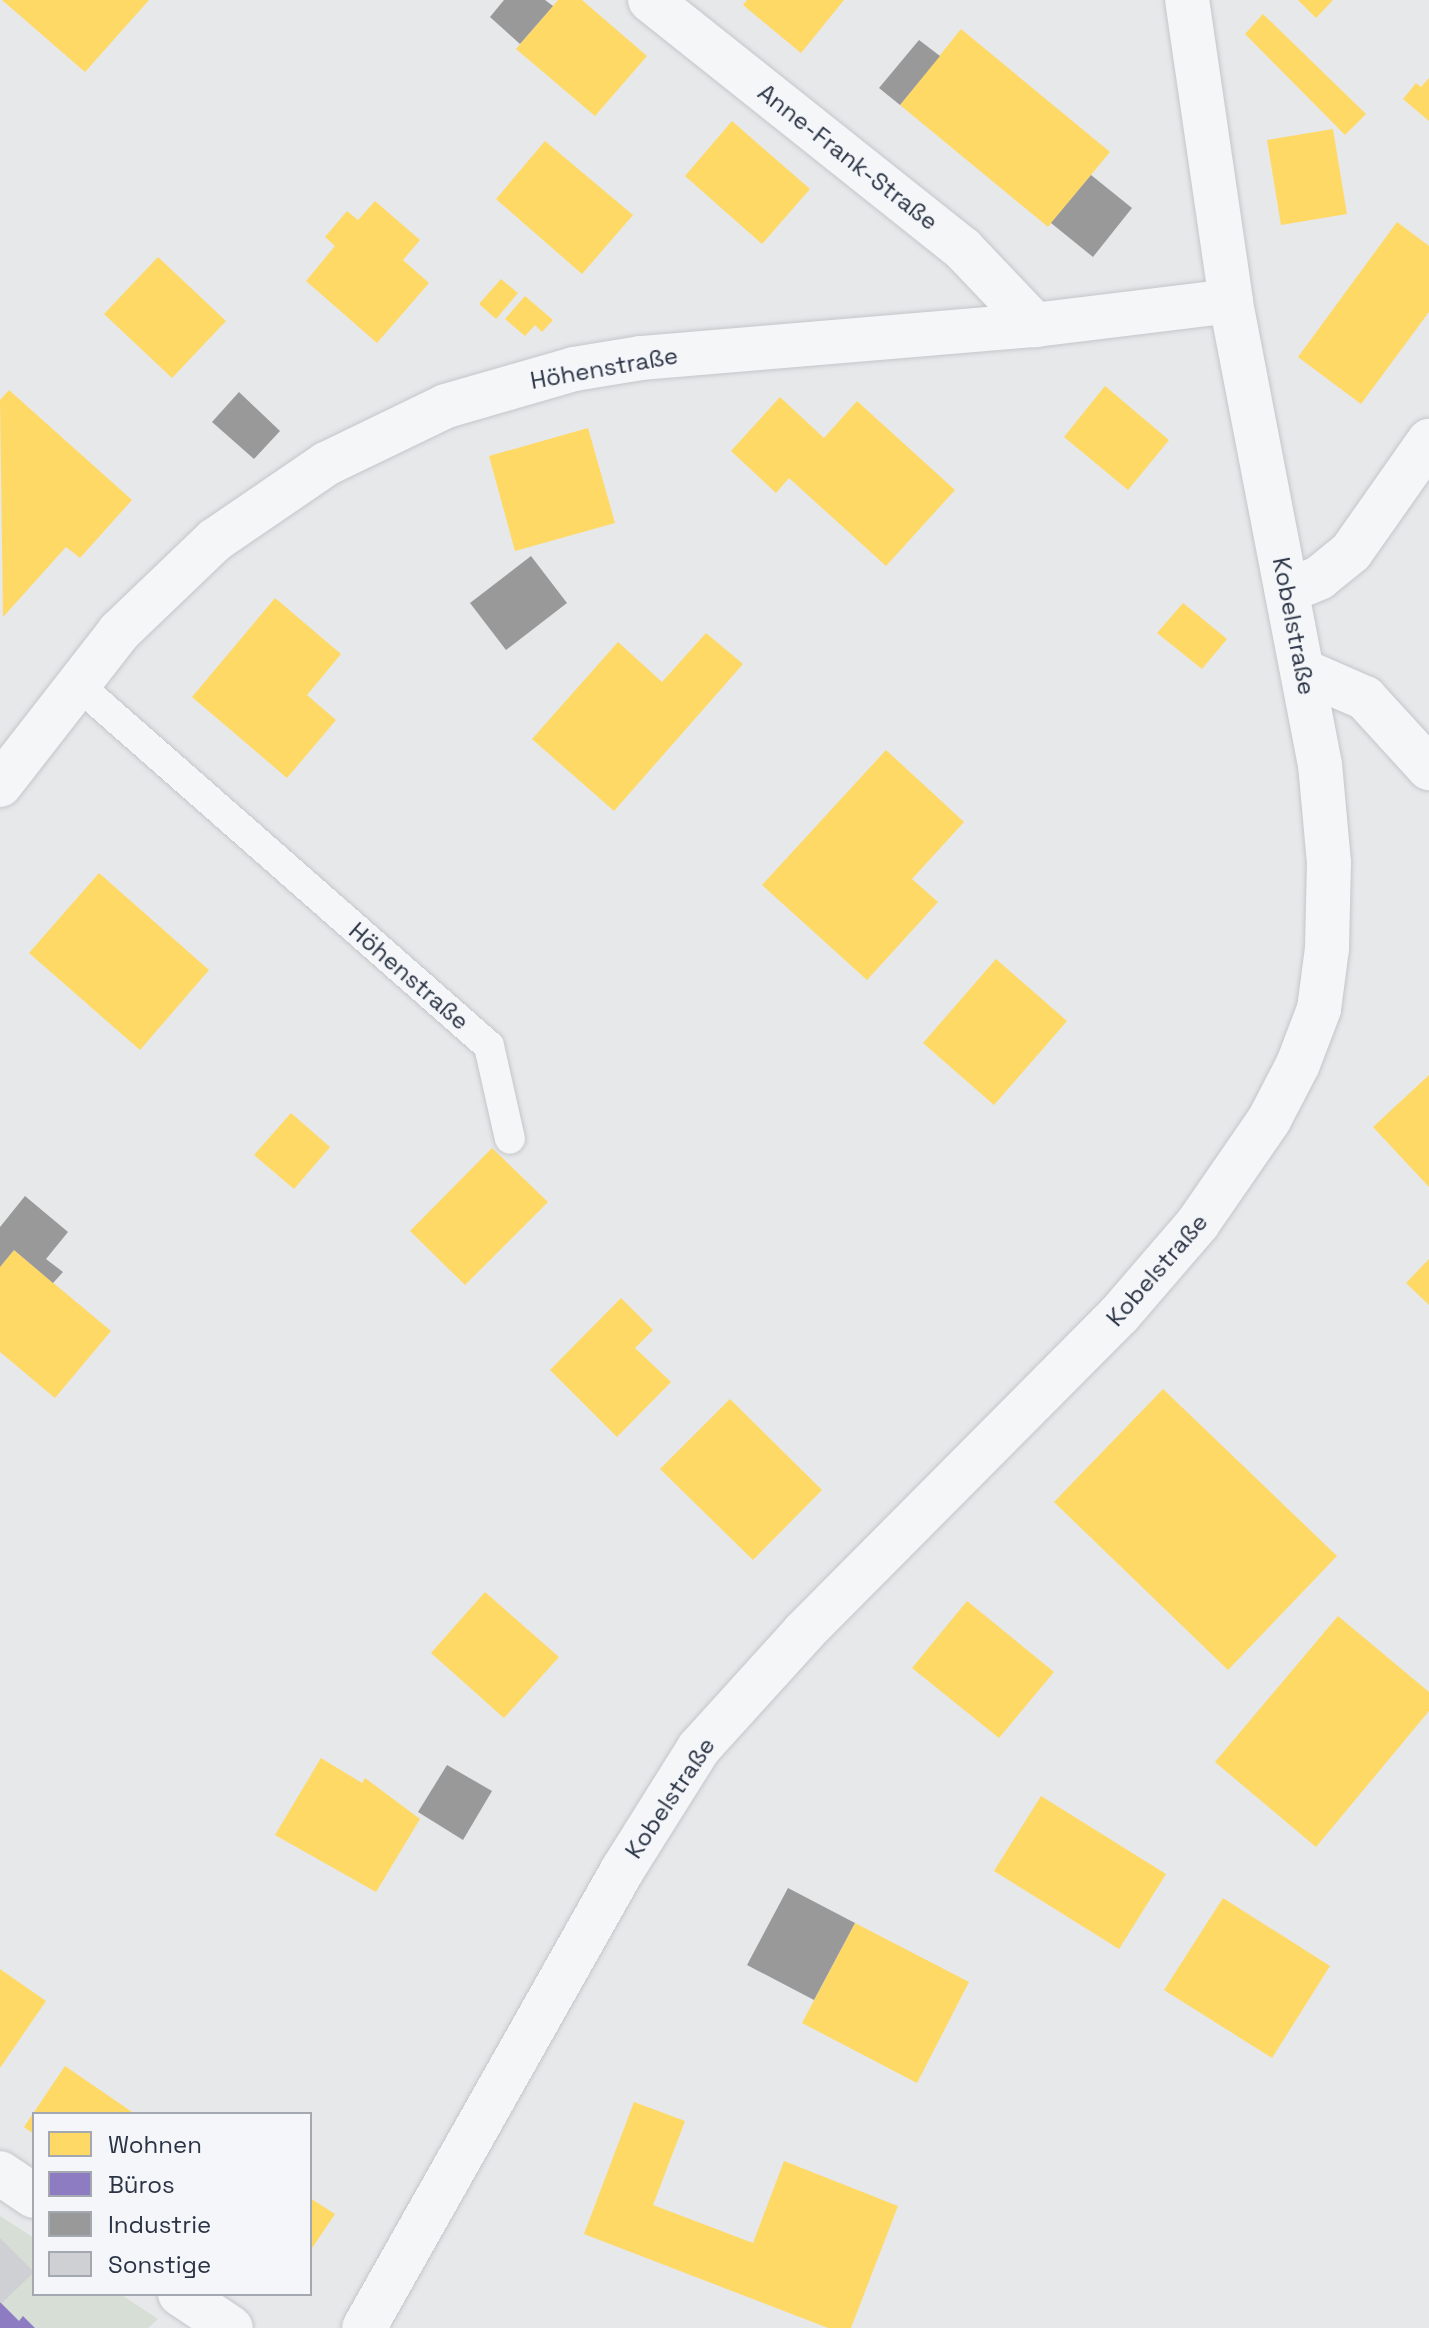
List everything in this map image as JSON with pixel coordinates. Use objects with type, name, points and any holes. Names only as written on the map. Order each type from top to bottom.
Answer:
[{"type":"street","name":"Anne-Frank-Straße","points":[[650,0],[963,249],[1035,325]]},
{"type":"street","name":"Kobelstraße","points":[[364,2328],[623,1869],[699,1748],[804,1632],[1119,1315],[1217,1200],[1269,1120],[1298,1064],[1319,1009],[1327,948],[1329,863],[1320,765],[1231,301],[1187,0]]},
{"type":"street","name":"Höhenstraße","points":[[0,785],[77,684],[165,584],[226,532],[326,464],[446,406],[561,372],[641,358],[1035,325],[1231,301]]},
{"type":"street","points":[[1287,591],[1319,578],[1351,552],[1429,441]]},
{"type":"street","points":[[1303,671],[1365,698],[1429,768]]},
{"type":"street","points":[[0,2173],[32,2195]]},
{"type":"street","points":[[183,2296],[231,2328]]},
{"type":"lane","name":"Höhenstraße","points":[[77,684],[489,1046],[510,1139]]},
{"type":"shaded area","points":[[0,2216],[32,2237],[32,2296],[123,2296],[158,2319],[148,2328],[0,2328]]},
{"type":"building: Wohnen","points":[[2,0],[149,0],[85,72]]},
{"type":"building: Wohnen","points":[[558,0],[582,0],[647,56],[595,116],[516,49]]},
{"type":"building: Wohnen","points":[[747,0],[844,0],[801,53],[743,5]]},
{"type":"building: Wohnen","points":[[1298,0],[1333,0],[1316,18]]},
{"type":"building: Wohnen","points":[[1263,14],[1366,114],[1345,135],[1245,34]]},
{"type":"building: Wohnen","points":[[961,29],[1110,152],[1048,227],[900,105]]},
{"type":"building: Wohnen","points":[[1429,78],[1429,121],[1403,99],[1416,83],[1421,87]]},
{"type":"building: Wohnen","points":[[732,121],[810,189],[762,244],[685,176]]},
{"type":"building: Wohnen","points":[[1333,129],[1347,214],[1281,225],[1267,140]]},
{"type":"building: Wohnen","points":[[545,141],[633,215],[582,274],[496,199]]},
{"type":"building: Wohnen","points":[[375,201],[420,240],[403,260],[429,283],[377,343],[306,281],[335,246],[325,237],[347,211],[358,220]]},
{"type":"building: Wohnen","points":[[1397,222],[1429,246],[1429,312],[1361,404],[1298,357]]},
{"type":"building: Wohnen","points":[[158,257],[226,321],[172,378],[104,314]]},
{"type":"building: Wohnen","points":[[501,279],[518,293],[496,319],[479,304]]},
{"type":"building: Wohnen","points":[[525,296],[553,320],[542,332],[535,325],[525,336],[505,319]]},
{"type":"building: Wohnen","points":[[1105,386],[1169,440],[1128,490],[1064,437]]},
{"type":"building: Wohnen","points":[[9,390],[132,500],[80,558],[66,547],[3,617],[0,400]]},
{"type":"building: Wohnen","points":[[780,397],[824,438],[857,401],[955,490],[886,566],[789,478],[776,493],[731,451]]},
{"type":"building: Wohnen","points":[[588,428],[615,523],[515,551],[489,456]]},
{"type":"building: Wohnen","points":[[275,598],[341,654],[307,695],[336,720],[287,778],[192,697]]},
{"type":"building: Wohnen","points":[[1183,603],[1227,639],[1202,669],[1157,633]]},
{"type":"building: Wohnen","points":[[706,633],[743,664],[614,811],[532,739],[618,642],[662,682]]},
{"type":"building: Wohnen","points":[[886,750],[964,822],[912,879],[938,902],[867,980],[762,885]]},
{"type":"building: Wohnen","points":[[99,873],[209,970],[140,1050],[29,953]]},
{"type":"building: Wohnen","points":[[996,959],[1067,1021],[994,1105],[923,1043]]},
{"type":"building: Wohnen","points":[[1429,1075],[1429,1187],[1373,1127]]},
{"type":"building: Wohnen","points":[[291,1113],[330,1147],[294,1189],[254,1155]]},
{"type":"building: Wohnen","points":[[492,1148],[548,1202],[465,1285],[410,1231]]},
{"type":"building: Wohnen","points":[[14,1250],[111,1331],[55,1398],[0,1352],[0,1267]]},
{"type":"building: Wohnen","points":[[1429,1259],[1429,1305],[1406,1283]]},
{"type":"building: Wohnen","points":[[621,1298],[653,1330],[635,1348],[671,1382],[617,1437],[550,1370]]},
{"type":"building: Wohnen","points":[[1163,1389],[1337,1556],[1228,1670],[1054,1502]]},
{"type":"building: Wohnen","points":[[730,1399],[822,1490],[753,1560],[660,1469]]},
{"type":"building: Wohnen","points":[[485,1592],[559,1657],[504,1718],[431,1653]]},
{"type":"building: Wohnen","points":[[967,1601],[1054,1672],[999,1738],[912,1668]]},
{"type":"building: Wohnen","points":[[1338,1616],[1429,1692],[1429,1711],[1316,1847],[1215,1762]]},
{"type":"building: Wohnen","points":[[321,1758],[362,1783],[365,1778],[420,1819],[376,1892],[275,1835]]},
{"type":"building: Wohnen","points":[[1041,1796],[1166,1874],[1119,1949],[994,1871]]},
{"type":"building: Wohnen","points":[[1223,1898],[1330,1966],[1272,2058],[1164,1990]]},
{"type":"building: Wohnen","points":[[855,1923],[969,1982],[917,2083],[802,2023]]},
{"type":"building: Wohnen","points":[[0,1969],[46,2001],[0,2068]]},
{"type":"building: Wohnen","points":[[65,2066],[132,2112],[34,2112]]},
{"type":"building: Wohnen","points":[[634,2102],[685,2121],[653,2205],[753,2243],[784,2161],[898,2206],[851,2328],[828,2328],[584,2234]]},
{"type":"building: Wohnen","points":[[32,2115],[32,2133],[24,2127]]},
{"type":"building: Wohnen","points":[[312,2199],[335,2214],[312,2248]]},
{"type":"building: Büros","points":[[0,2302],[19,2321],[23,2316],[35,2328],[0,2328]]},
{"type":"building: Industrie","points":[[504,0],[545,0],[553,6],[520,44],[490,17]]},
{"type":"building: Industrie","points":[[919,40],[940,56],[900,105],[879,88]]},
{"type":"building: Industrie","points":[[1091,175],[1132,208],[1093,257],[1051,223]]},
{"type":"building: Industrie","points":[[239,392],[280,431],[254,459],[212,422]]},
{"type":"building: Industrie","points":[[531,556],[567,603],[506,650],[470,603]]},
{"type":"building: Industrie","points":[[25,1196],[68,1232],[46,1259],[63,1272],[53,1283],[14,1250],[0,1267],[0,1227]]},
{"type":"building: Industrie","points":[[447,1765],[492,1791],[463,1840],[418,1812]]},
{"type":"building: Industrie","points":[[788,1888],[855,1923],[814,2000],[747,1965]]},
{"type":"building: Sonstige","points":[[0,2238],[32,2270],[32,2274],[0,2302]]}]
